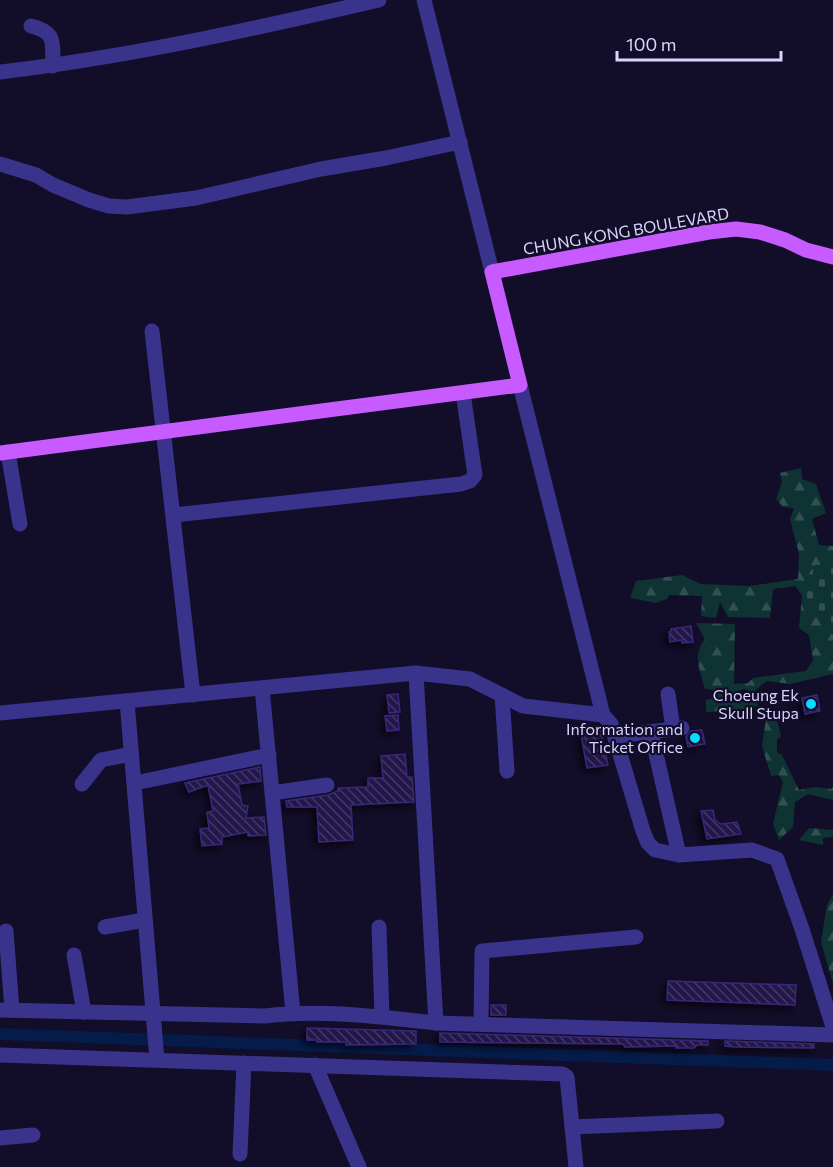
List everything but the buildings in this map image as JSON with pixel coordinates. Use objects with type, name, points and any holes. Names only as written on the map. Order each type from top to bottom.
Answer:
[{"type":"main road","name":"CHUNG KONG BOULEVARD","points":[[492,272],[709,232],[736,230],[760,232],[806,250],[833,257]]},
{"type":"main road","points":[[4,453],[520,386],[492,272]]},
{"type":"street","points":[[0,72],[53,66],[226,36],[379,0]]},
{"type":"street","points":[[424,0],[492,272]]},
{"type":"street","points":[[31,26],[44,28],[50,33],[53,66]]},
{"type":"street","points":[[0,164],[36,175],[88,200],[109,206],[127,207],[220,194],[321,169],[460,142]]},
{"type":"street","points":[[152,331],[193,695]]},
{"type":"street","points":[[520,386],[603,715],[611,724],[616,736],[648,843],[655,850],[679,855],[752,850],[777,859],[833,1027]]},
{"type":"street","points":[[174,515],[470,481],[475,475],[464,393]]},
{"type":"street","points":[[4,453],[20,524]]},
{"type":"street","points":[[0,713],[416,673],[470,679],[523,706],[603,715]]},
{"type":"street","points":[[416,673],[436,1023]]},
{"type":"street","points":[[262,688],[293,1013]]},
{"type":"street","points":[[616,736],[677,728],[668,694]]},
{"type":"street","points":[[502,695],[507,771]]},
{"type":"street","points":[[128,701],[156,1055]]},
{"type":"street","points":[[651,732],[679,855]]},
{"type":"street","points":[[82,784],[101,759],[131,754]]},
{"type":"street","points":[[135,783],[268,755]]},
{"type":"street","points":[[272,793],[327,785]]},
{"type":"street","points":[[105,927],[144,920]]},
{"type":"street","points":[[379,927],[382,1017]]},
{"type":"street","points":[[6,931],[6,1010],[84,1012],[154,1020],[293,1013],[382,1017],[436,1023],[833,1035]]},
{"type":"street","points":[[481,1024],[482,951],[636,937]]},
{"type":"street","points":[[74,955],[84,1012]]},
{"type":"street","points":[[0,1055],[156,1055],[244,1063],[563,1074],[567,1077],[576,1167]]},
{"type":"street","points":[[240,1154],[244,1063]]},
{"type":"street","points":[[315,1065],[359,1167]]},
{"type":"street","points":[[572,1127],[717,1121]]},
{"type":"street","points":[[0,1138],[33,1135]]},
{"type":"green space","points":[[801,468],[802,479],[816,484],[826,513],[812,519],[819,545],[833,546],[833,674],[790,684],[767,681],[753,692],[744,689],[731,693],[730,700],[756,700],[758,705],[752,709],[706,712],[706,700],[715,698],[716,690],[705,689],[699,669],[699,651],[705,639],[696,623],[735,624],[734,684],[748,683],[753,678],[806,671],[813,660],[809,635],[799,628],[802,595],[795,586],[773,589],[770,618],[728,617],[720,602],[716,618],[701,616],[702,596],[669,595],[667,599],[656,603],[630,598],[636,581],[682,575],[701,584],[749,586],[798,579],[799,554],[790,519],[794,508],[783,507],[776,499],[782,482],[780,473]]},
{"type":"green space","points":[[830,564],[833,567],[833,635],[823,615],[810,608],[806,585],[808,576],[816,565]]},
{"type":"green space","points":[[776,717],[781,736],[777,740],[777,752],[782,755],[799,790],[815,787],[832,789],[833,786],[833,800],[808,794],[795,802],[793,827],[779,840],[773,824],[783,782],[779,775],[771,776],[762,746],[766,718]]},
{"type":"green space","points":[[809,828],[833,830],[833,837],[823,838],[823,845],[799,840]]},
{"type":"green space","points":[[833,894],[833,984],[821,942],[827,905]]},
{"type":"waterway","points":[[0,1034],[833,1065]]},
{"type":"place","name":"Choeung Ek Skull Stupa","points":[[811,704]]},
{"type":"place","name":"Information and Ticket Office","points":[[695,738]]}]
